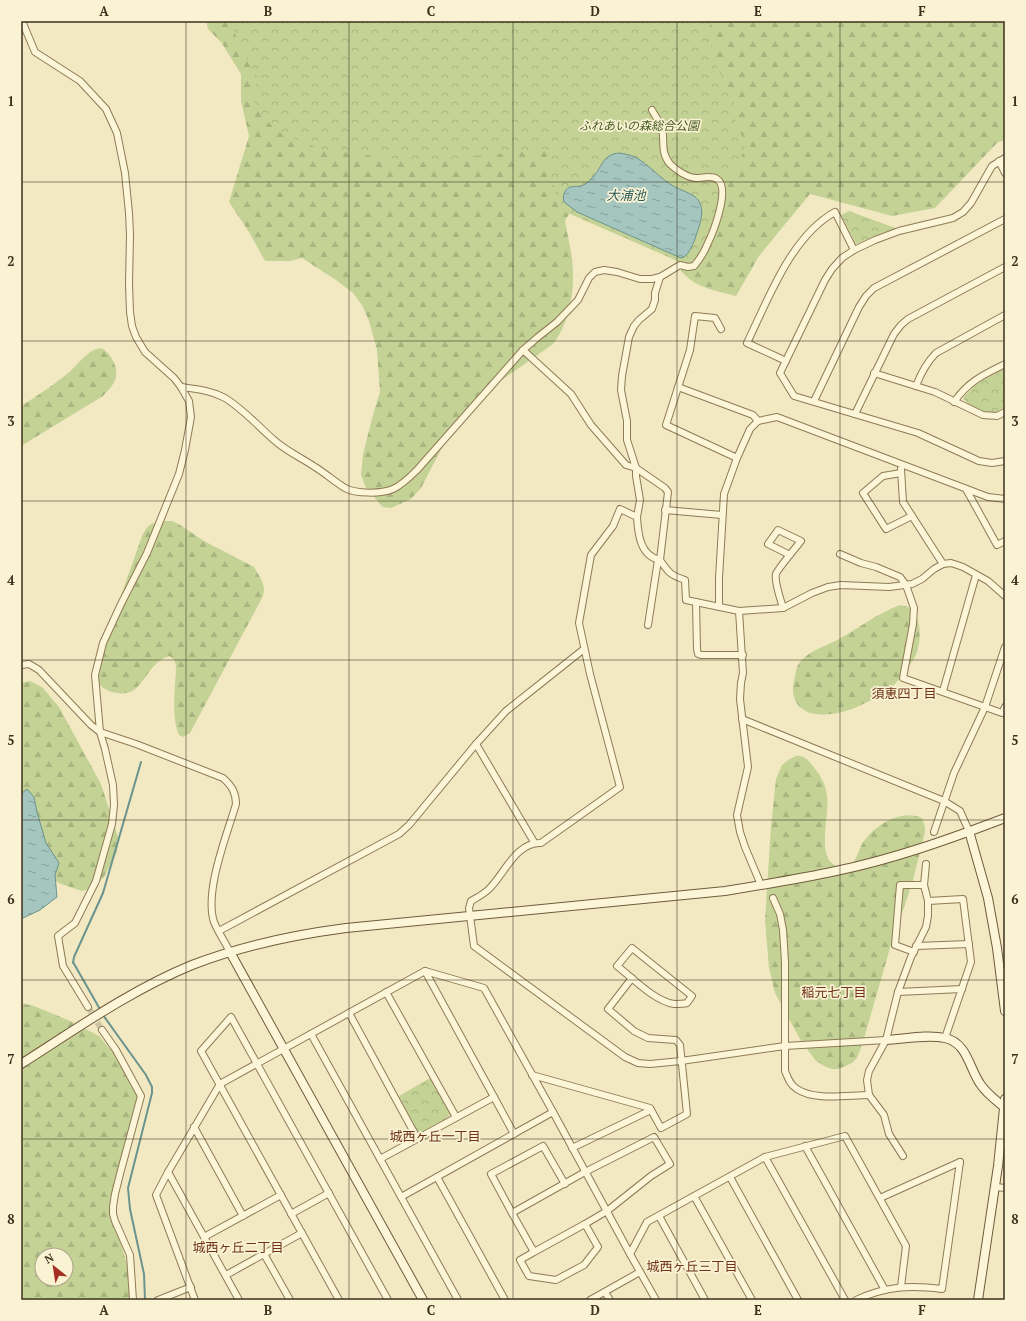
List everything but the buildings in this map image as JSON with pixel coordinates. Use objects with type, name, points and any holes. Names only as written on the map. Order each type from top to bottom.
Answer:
[{"type":"street","points":[[22,21],[35,52],[80,81],[106,109],[117,133],[125,173],[129,212],[130,312],[132,326],[136,337],[145,352],[174,378],[181,387],[188,401],[191,417],[179,474],[147,553],[102,643],[95,675],[100,732],[106,749],[113,785],[114,805],[112,824],[96,881],[75,923],[58,936],[63,966],[88,1007]]},
{"type":"street","points":[[181,387],[204,390],[223,397],[241,410],[276,442],[346,488],[359,492],[383,492],[392,490],[417,470],[523,350],[557,322],[578,300],[589,278],[595,272],[604,270],[640,279],[660,278],[680,265],[688,267],[694,266],[700,258],[707,246],[717,218],[721,204],[722,187],[720,181],[714,177],[695,178],[675,168],[669,163],[663,148],[661,126],[652,110]]},
{"type":"street","points":[[1005,158],[992,166],[971,203],[953,218],[900,231],[875,240],[854,250],[842,258],[825,280],[780,373],[794,396],[918,433],[978,461],[992,463],[1005,460]]},
{"type":"street","points":[[999,161],[1005,173]]},
{"type":"street","points":[[786,361],[747,343],[787,261],[813,228],[824,218],[835,212],[854,250]]},
{"type":"street","points":[[814,401],[859,307],[866,296],[874,288],[1005,219]]},
{"type":"street","points":[[855,414],[894,334],[901,325],[908,319],[1005,267]]},
{"type":"street","points":[[660,278],[652,309],[634,326],[629,337],[621,390],[627,421],[627,440],[636,468],[640,500],[638,533],[649,556],[659,560],[668,573],[685,580],[686,600],[739,610],[783,608],[812,593],[828,587],[841,585],[889,587],[912,584],[943,564],[951,563],[958,564],[988,581],[1005,596]]},
{"type":"street","points":[[916,386],[921,372],[928,361],[936,353],[1005,315]]},
{"type":"street","points":[[721,329],[715,318],[696,316],[690,350],[666,425],[737,458]]},
{"type":"street","points":[[523,350],[572,394],[591,425],[626,465],[636,468],[665,488],[668,492],[659,560],[648,625]]},
{"type":"street","points":[[954,402],[962,391],[973,381],[1005,364]]},
{"type":"street","points":[[874,373],[935,392],[983,415],[997,416],[1005,412]]},
{"type":"street","points":[[678,386],[753,415],[758,421]]},
{"type":"street","points":[[719,607],[719,578],[724,494],[737,458],[750,429],[758,421],[777,417],[988,497],[1005,499]]},
{"type":"street","points":[[900,463],[903,502],[943,564]]},
{"type":"street","points":[[901,473],[883,476],[863,493],[886,529],[912,516]]},
{"type":"street","points":[[966,488],[997,545],[1005,541]]},
{"type":"street","points":[[638,517],[620,509],[613,526],[591,555],[579,623],[584,649],[620,787],[541,843],[534,842],[520,850],[505,867],[490,888],[472,901],[469,908],[469,915],[474,946],[625,1057],[638,1063],[650,1064],[681,1061],[785,1046],[930,1037],[945,1038],[960,1046],[965,1052],[981,1085],[1005,1108]]},
{"type":"street","points":[[665,510],[722,515]]},
{"type":"street","points":[[783,608],[776,580],[776,573],[801,541],[778,530],[768,544],[790,555]]},
{"type":"street","points":[[840,554],[900,577],[906,585],[914,608],[913,624],[904,678],[1002,713],[1005,707]]},
{"type":"street","points":[[943,691],[976,574]]},
{"type":"street","points":[[696,602],[696,649],[698,654],[743,655]]},
{"type":"street","points":[[739,610],[743,655],[743,673],[740,699],[748,767],[737,814],[740,832],[745,847],[762,885]]},
{"type":"street","points":[[934,832],[954,773],[985,707],[1005,647]]},
{"type":"street","points":[[219,931],[399,834],[409,825],[476,744],[506,711],[584,649]]},
{"type":"street","points":[[21,665],[29,664],[39,670],[91,725],[100,732],[136,744],[223,778],[229,783],[234,791],[236,804],[215,874],[212,892],[214,921],[424,1300]]},
{"type":"street","points":[[742,719],[944,801],[960,811],[969,831],[988,898],[997,948],[1005,1011]]},
{"type":"street","points":[[476,744],[534,842]]},
{"type":"street","points":[[21,1064],[131,996],[193,965],[267,941],[301,934],[346,928],[725,891],[762,885],[837,871],[924,847],[1005,818]]},
{"type":"street","points":[[902,1156],[889,1134],[884,1115],[869,1095],[868,1080],[869,1071],[886,1040],[898,992],[926,926],[928,901],[924,885],[926,864]]},
{"type":"street","points":[[924,885],[900,885],[895,945],[915,949],[969,944]]},
{"type":"street","points":[[773,898],[780,914],[783,930],[785,962],[785,1071],[789,1081],[796,1089],[808,1094],[819,1096],[869,1095]]},
{"type":"street","points":[[928,901],[963,899],[969,944],[971,962],[945,1038]]},
{"type":"street","points":[[632,948],[692,996],[687,1003],[675,1004],[663,1001],[632,978],[617,966],[632,948]]},
{"type":"street","points":[[425,971],[514,1134]]},
{"type":"street","points":[[196,1300],[156,1195],[220,1084],[425,971],[484,988],[656,1300]]},
{"type":"street","points":[[532,1075],[650,1108],[661,1128],[687,1114],[680,1045],[676,1040],[648,1038],[634,1031],[608,1009],[632,978]]},
{"type":"street","points":[[898,992],[962,989]]},
{"type":"street","points":[[386,992],[456,1117]]},
{"type":"street","points":[[349,1013],[417,1138]]},
{"type":"street","points":[[339,1300],[220,1084],[200,1051],[231,1017],[388,1300]]},
{"type":"street","points":[[102,1030],[116,1050],[141,1096],[120,1174],[113,1207],[115,1221],[130,1254],[133,1300]]},
{"type":"street","points":[[311,1034],[458,1300]]},
{"type":"street","points":[[380,1159],[494,1097]]},
{"type":"street","points":[[978,1300],[996,1187],[1005,1099]]},
{"type":"street","points":[[572,1148],[651,1110]]},
{"type":"street","points":[[401,1197],[553,1112]]},
{"type":"street","points":[[194,1127],[243,1216]]},
{"type":"street","points":[[630,1254],[647,1222],[765,1157],[845,1136],[906,1246],[901,1287]]},
{"type":"street","points":[[512,1213],[586,1172],[654,1137],[670,1164],[651,1176],[607,1211],[520,1260],[529,1276],[556,1280],[584,1264],[598,1247],[585,1224]]},
{"type":"street","points":[[534,1252],[491,1174],[543,1146],[564,1184]]},
{"type":"street","points":[[805,1146],[885,1290]]},
{"type":"street","points":[[765,1157],[844,1300]]},
{"type":"street","points":[[856,1300],[864,1296],[901,1287],[920,1286],[942,1289],[960,1162],[880,1198]]},
{"type":"street","points":[[168,1172],[239,1300]]},
{"type":"street","points":[[437,1177],[505,1300]]},
{"type":"street","points":[[730,1177],[798,1300]]},
{"type":"street","points":[[996,1187],[1005,1188]]},
{"type":"street","points":[[291,1214],[329,1193]]},
{"type":"street","points":[[204,1237],[281,1195]]},
{"type":"street","points":[[694,1196],[752,1300]]},
{"type":"street","points":[[659,1216],[705,1300]]},
{"type":"street","points":[[226,1275],[302,1233]]},
{"type":"street","points":[[264,1254],[290,1300]]},
{"type":"street","points":[[590,1300],[640,1272]]},
{"type":"street","points":[[158,1300],[191,1287]]},
{"type":"street","points":[[605,1292],[610,1300]]},
{"type":"green space","points":[[206,21],[1005,21],[1005,140],[997,143],[935,208],[892,216],[810,194],[759,256],[736,296],[701,286],[686,276],[677,261],[582,203],[569,214],[565,221],[573,267],[573,283],[569,311],[558,337],[553,344],[499,382],[457,421],[421,488],[411,499],[391,508],[383,507],[366,488],[361,475],[363,454],[380,392],[377,350],[369,321],[362,305],[353,293],[302,258],[290,261],[265,261],[249,232],[229,202],[249,136],[241,101],[241,74],[221,42],[208,29]]},
{"type":"green space","name":"ふれあいの森総合公園","points":[[231,21],[710,21],[712,58],[728,87],[737,110],[736,125],[744,140],[745,150],[732,174],[724,183],[719,213],[701,263],[692,273],[689,274],[681,272],[682,263],[561,210],[552,181],[546,149],[421,162],[320,149],[278,132],[254,106],[257,77],[238,42]]},
{"type":"green space","points":[[849,211],[898,229],[884,232],[856,244],[841,215]]},
{"type":"green space","points":[[100,348],[108,354],[115,365],[116,375],[111,387],[103,396],[21,446],[21,406],[61,378],[90,352]]},
{"type":"green space","points":[[1005,368],[1005,407],[996,412],[987,412],[973,407],[965,401],[963,398],[975,385]]},
{"type":"green space","points":[[172,521],[180,525],[204,541],[254,567],[262,581],[264,588],[263,596],[190,733],[183,737],[179,735],[175,719],[174,702],[176,667],[173,658],[169,656],[162,659],[134,690],[128,693],[106,690],[97,682],[94,676],[142,536],[151,524]]},
{"type":"green space","points":[[900,605],[909,607],[917,618],[920,639],[917,653],[893,686],[880,696],[845,711],[816,714],[807,712],[800,707],[793,694],[793,685],[798,665],[802,660],[812,652],[839,639],[884,612]]},
{"type":"green space","points":[[30,681],[42,687],[59,707],[101,784],[118,837],[117,852],[104,877],[97,884],[82,891],[61,884],[48,877],[21,826],[21,683]]},
{"type":"green space","points":[[796,756],[804,757],[808,760],[824,784],[827,803],[825,832],[826,851],[828,859],[836,866],[843,868],[853,863],[867,837],[888,820],[905,815],[914,816],[922,818],[925,827],[912,884],[890,948],[863,1042],[857,1058],[852,1063],[839,1069],[826,1067],[816,1061],[801,1041],[775,993],[769,968],[765,921],[771,826],[776,779],[782,765]]},
{"type":"green space","points":[[21,1003],[34,1006],[68,1020],[99,1036],[109,1048],[115,1052],[139,1097],[115,1186],[114,1222],[130,1274],[131,1300],[21,1300]]},
{"type":"green space","points":[[430,1078],[450,1114],[449,1117],[421,1132],[418,1132],[399,1096]]},
{"type":"water","name":"大浦池","points":[[620,153],[635,157],[670,184],[693,195],[700,203],[702,212],[700,221],[695,239],[686,256],[681,258],[577,212],[564,202],[563,197],[568,188],[581,186],[589,181],[609,156]]},
{"type":"water","points":[[27,789],[34,797],[46,843],[59,863],[55,875],[57,897],[40,910],[21,919],[21,794]]},
{"type":"waterway","points":[[101,1011],[73,962],[103,893],[141,762]]},
{"type":"waterway","points":[[103,1015],[146,1075],[152,1087],[152,1093],[128,1188],[130,1209],[144,1274],[145,1300]]},
{"type":"tunnel","points":[[88,1007],[102,1030]]},
{"type":"district","name":"須恵四丁目","points":[[904,693]]},
{"type":"district","name":"稲元七丁目","points":[[834,992]]},
{"type":"district","name":"城西ヶ丘一丁目","points":[[435,1136]]},
{"type":"district","name":"城西ヶ丘二丁目","points":[[238,1247]]},
{"type":"district","name":"城西ヶ丘三丁目","points":[[692,1266]]}]
